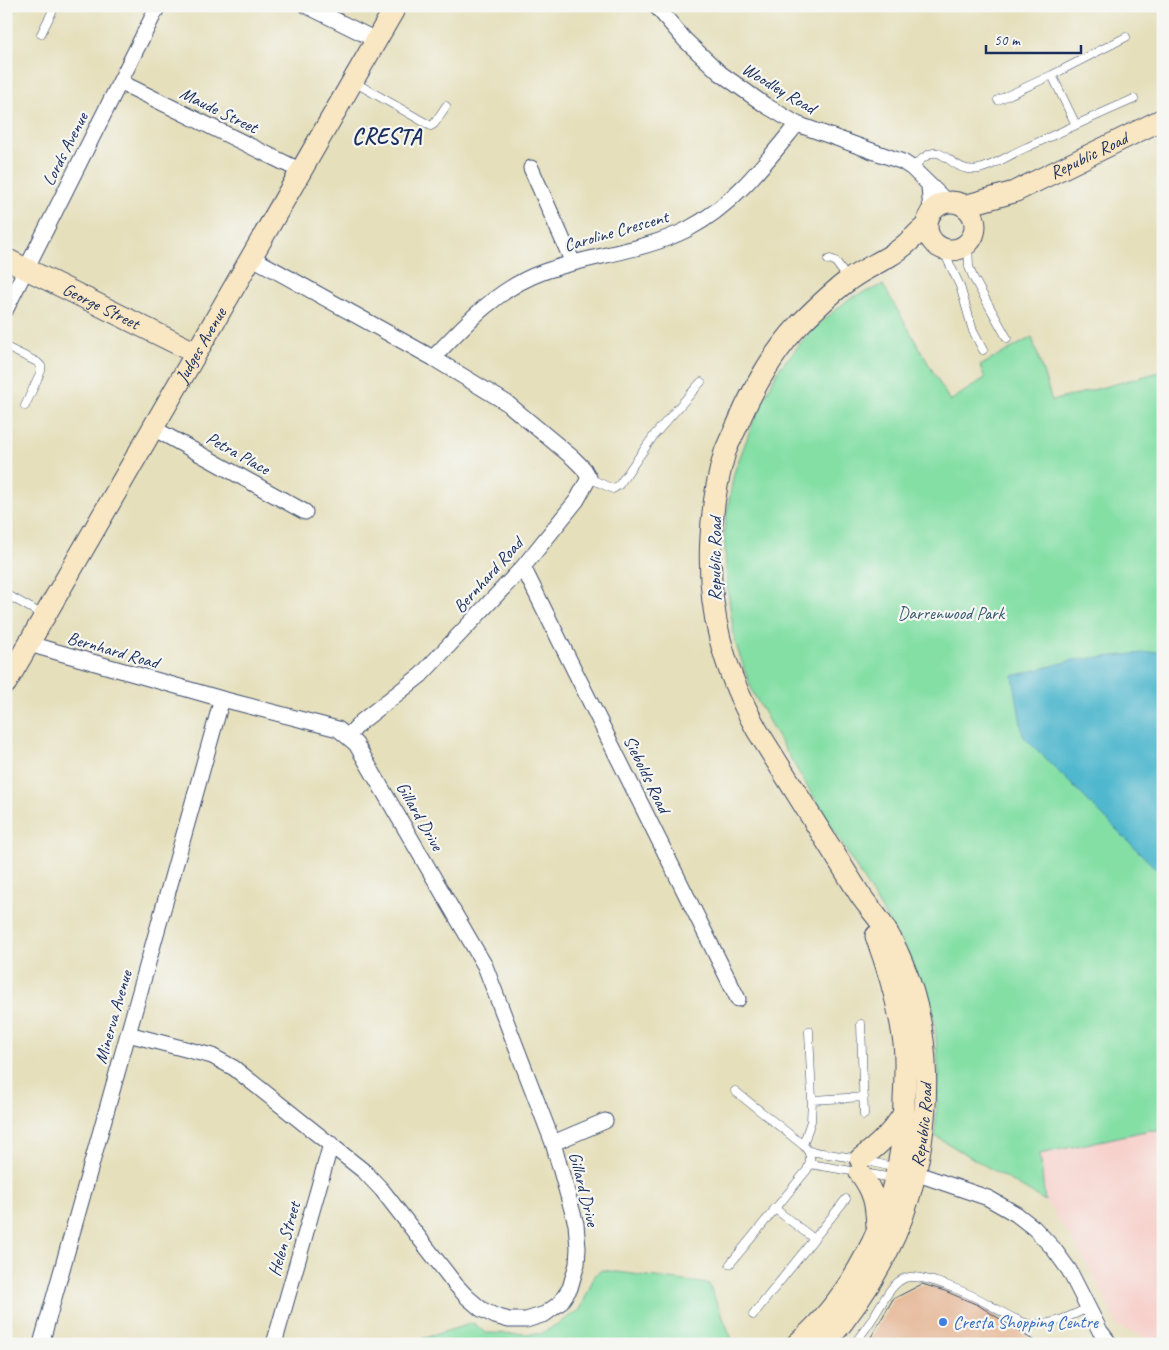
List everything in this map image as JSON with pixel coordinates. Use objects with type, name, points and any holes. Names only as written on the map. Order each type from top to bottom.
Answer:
[{"type":"main road","name":"Judges Avenue","points":[[6,683],[396,6]]},
{"type":"main road","name":"Republic Road","points":[[797,1344],[840,1296],[860,1264],[886,1209],[905,1175],[924,1124],[926,1061],[918,1010],[901,960],[882,923],[861,896],[757,730],[742,703],[731,676],[720,638],[713,599],[711,568],[711,538],[715,499],[726,451],[745,405],[770,361],[800,325],[849,280],[893,254],[942,211],[1014,192],[1163,119]]},
{"type":"main road","name":"Republic Road","points":[[971,237],[1014,192]]},
{"type":"main road","points":[[969,209],[974,218],[971,237],[960,250],[950,251],[940,248],[933,244],[928,235],[942,211],[969,209]]},
{"type":"main road","name":"Republic Road","points":[[893,254],[940,248]]},
{"type":"main road","name":"George Street","points":[[6,259],[196,353]]},
{"type":"main road","name":"Republic Road","points":[[825,1344],[853,1309],[871,1281],[901,1219],[905,1175],[901,1149],[905,1080],[904,1045],[899,1013],[891,977],[861,896]]},
{"type":"main road","points":[[877,1231],[873,1193],[860,1166],[887,1137],[904,1113]]},
{"type":"street","name":"Lords Avenue","points":[[6,309],[158,6]]},
{"type":"street","points":[[307,6],[376,40]]},
{"type":"street","name":"Woodley Road","points":[[657,7],[685,40],[720,74],[797,124],[895,159],[912,168],[929,186],[942,211]]},
{"type":"street","name":"Maude Street","points":[[120,82],[301,171]]},
{"type":"street","name":"Caroline Crescent","points":[[433,358],[481,310],[520,282],[542,272],[664,239],[689,228],[711,215],[748,181],[797,124]]},
{"type":"street","points":[[531,168],[573,263]]},
{"type":"street","points":[[251,257],[433,358],[496,396],[519,412],[573,458],[584,469],[589,478]]},
{"type":"street","name":"Petra Place","points":[[153,428],[305,512]]},
{"type":"street","name":"Bernhard Road","points":[[29,644],[222,700],[338,729],[348,736],[361,722],[421,675],[523,567],[577,500],[589,478]]},
{"type":"street","name":"Siebolds Road","points":[[523,567],[738,999]]},
{"type":"street","name":"Minerva Avenue","points":[[41,1344],[222,700]]},
{"type":"street","name":"Gillard Drive","points":[[128,1034],[212,1056],[226,1062],[365,1172],[382,1190],[467,1298],[481,1309],[509,1320],[526,1320],[545,1314],[560,1303],[570,1288],[577,1264],[578,1248],[576,1224],[553,1143],[485,966],[356,744],[348,736]]},
{"type":"street","points":[[553,1143],[605,1121]]},
{"type":"street","name":"Helen Street","points":[[274,1344],[331,1144]]},
{"type":"street","points":[[905,1175],[938,1182],[988,1198],[1016,1214],[1034,1228],[1053,1248],[1069,1270],[1100,1331],[1110,1344]]},
{"type":"lane","points":[[41,34],[54,6]]},
{"type":"lane","points":[[998,100],[1126,37]]},
{"type":"lane","points":[[1052,74],[1076,125]]},
{"type":"lane","points":[[352,81],[431,126],[446,106]]},
{"type":"lane","points":[[912,168],[925,157],[938,152],[961,168],[976,170],[990,166],[1134,99]]},
{"type":"lane","points":[[971,237],[969,267],[1007,338]]},
{"type":"lane","points":[[940,248],[960,286],[973,331],[983,350]]},
{"type":"lane","points":[[828,260],[835,261],[849,280]]},
{"type":"lane","points":[[6,347],[37,362],[41,366],[41,371],[25,406]]},
{"type":"lane","points":[[589,478],[609,488],[613,489],[620,486],[655,434],[701,382]]},
{"type":"lane","points":[[6,594],[45,616]]},
{"type":"lane","points":[[861,1024],[864,1115]]},
{"type":"lane","points":[[809,1031],[812,1100],[806,1148],[810,1164]]},
{"type":"lane","points":[[735,1091],[806,1148],[860,1166],[905,1175]]},
{"type":"lane","points":[[812,1100],[864,1097]]},
{"type":"lane","points":[[810,1164],[860,1166],[905,1175]]},
{"type":"lane","points":[[730,1264],[810,1164]]},
{"type":"lane","points":[[752,1315],[846,1199]]},
{"type":"lane","points":[[774,1208],[814,1239]]},
{"type":"lane","points":[[854,1344],[896,1284],[904,1278],[925,1279],[951,1288],[1029,1324],[1052,1323],[1088,1308]]},
{"type":"shaded area","points":[[1150,1130],[1163,1132],[1163,1344],[1118,1327],[1095,1278],[1070,1236],[1045,1201],[1039,1154]]},
{"type":"green space","name":"Darrenwood Park","points":[[883,285],[950,401],[985,378],[980,366],[1032,337],[1052,401],[1163,371],[1163,1132],[1150,1130],[1040,1154],[1045,1201],[935,1136],[939,1074],[934,1017],[910,957],[753,693],[735,642],[727,586],[724,530],[734,473],[753,423],[778,370],[812,330],[850,298]]},
{"type":"green space","points":[[602,1270],[709,1284],[734,1344],[405,1344],[473,1323],[486,1333],[541,1334],[580,1310],[595,1275]]},
{"type":"water","points":[[1163,651],[1163,876],[1023,736],[1013,676],[1074,660]]},
{"type":"building","name":"Cresta Shopping Centre","points":[[922,1284],[945,1291],[978,1305],[1039,1344],[867,1344],[893,1299]]},
{"type":"place","name":"Cresta Shopping Centre","points":[[943,1322]]},
{"type":"district","name":"CRESTA","points":[[387,136]]}]
